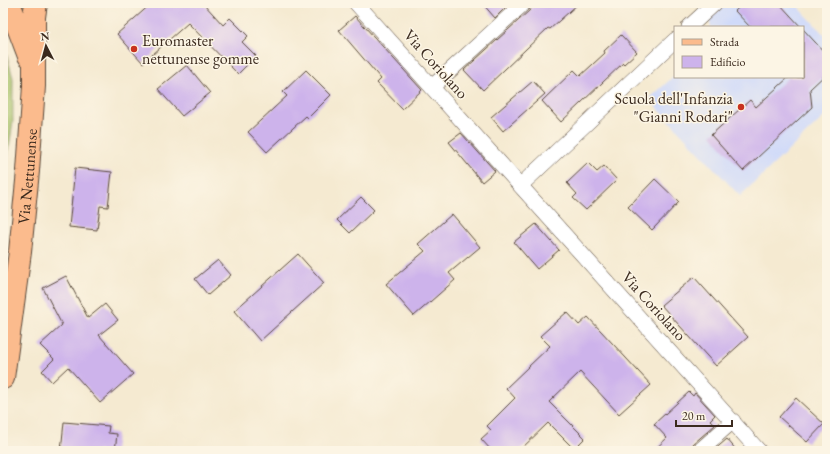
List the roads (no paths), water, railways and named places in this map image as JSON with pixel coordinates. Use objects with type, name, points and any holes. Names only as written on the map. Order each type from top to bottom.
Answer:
[{"type":"main road","name":"Via Nettunense","points":[[9,3],[34,70]]},
{"type":"main road","name":"Via Nettunense","points":[[3,378],[23,225],[32,117],[34,17],[36,3]]},
{"type":"street","name":"Via Coriolano","points":[[356,3],[759,451]]},
{"type":"street","points":[[432,87],[524,3]]},
{"type":"street","points":[[690,26],[715,3]]},
{"type":"street","points":[[521,185],[674,41]]},
{"type":"street","points":[[699,451],[733,421]]},
{"type":"place","name":"Euromaster nettunense gomme","points":[[134,49]]},
{"type":"place","name":"Scuola dell'Infanzia \"Gianni Rodari\"","points":[[741,107]]}]
